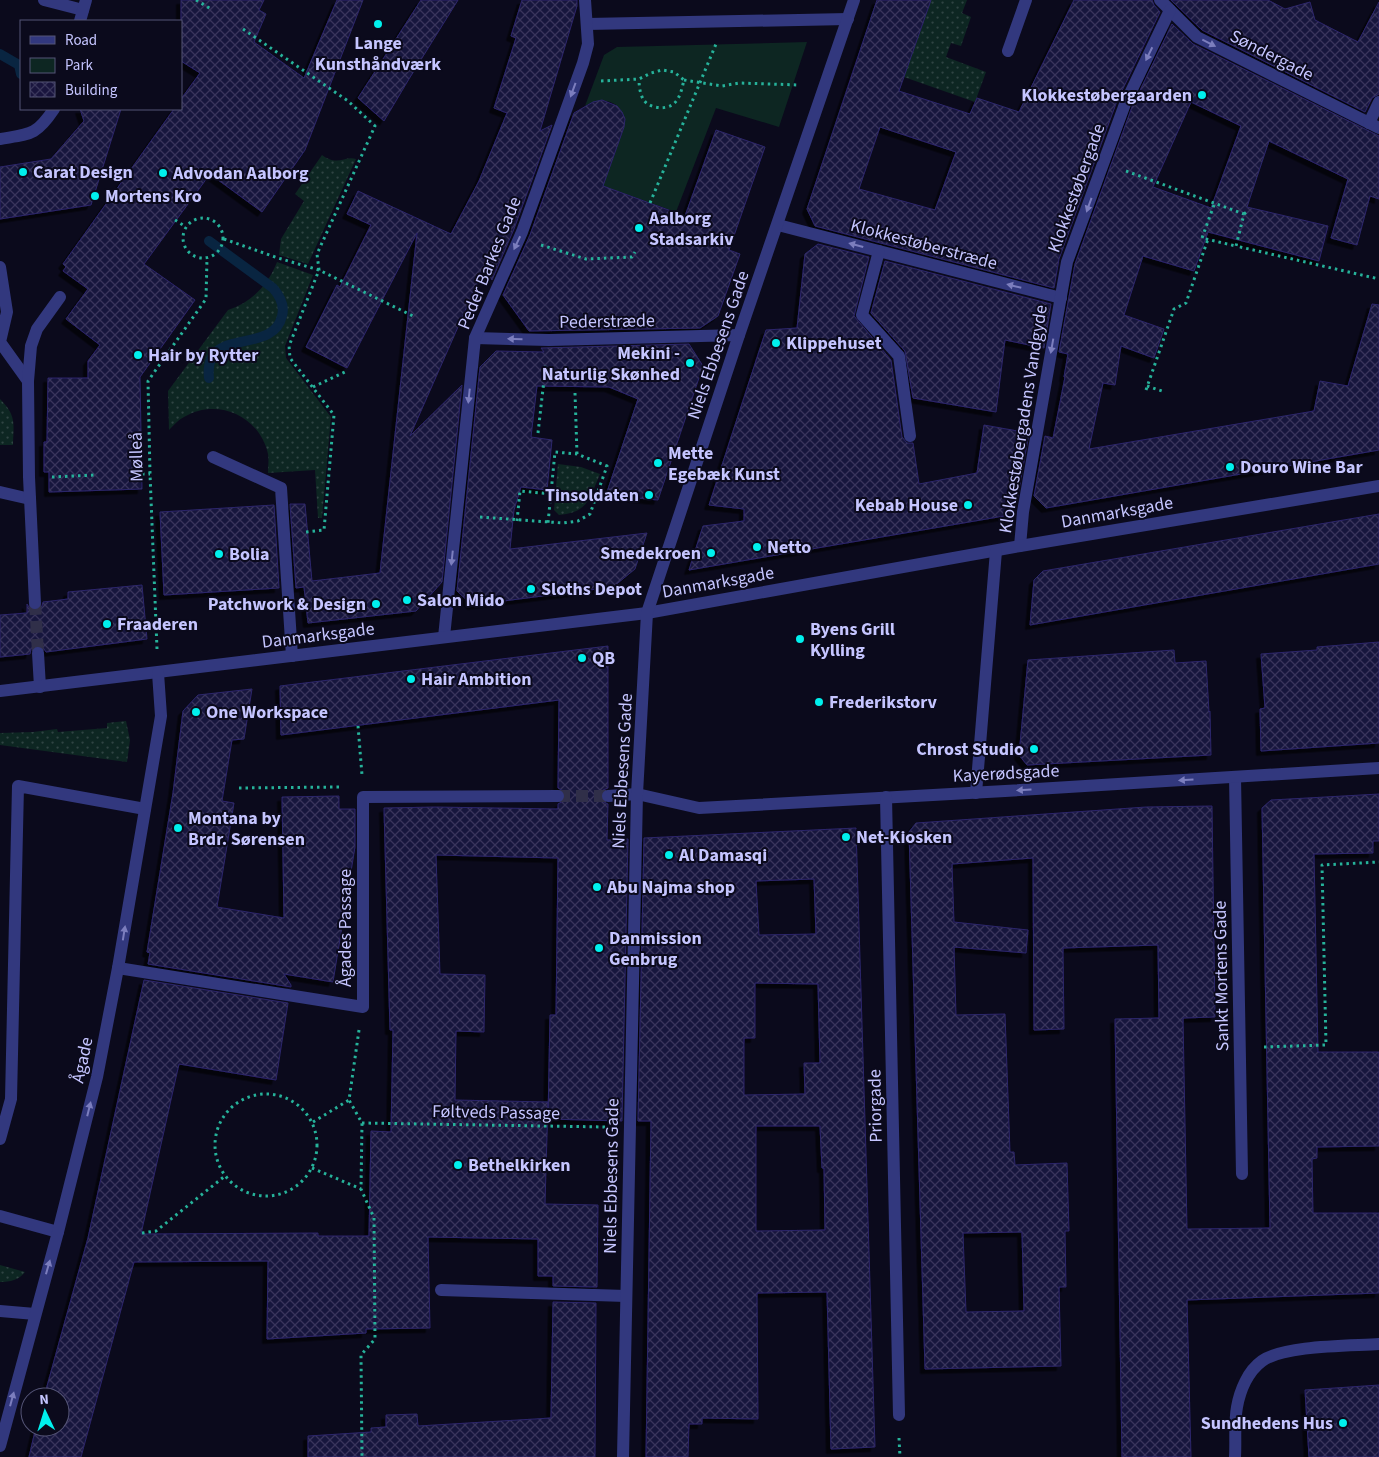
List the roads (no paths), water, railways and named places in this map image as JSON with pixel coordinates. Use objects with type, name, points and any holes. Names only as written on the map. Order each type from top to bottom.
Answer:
[{"type":"street","points":[[44,0],[83,11]]},
{"type":"street","name":"Peder Barkes Gade","points":[[444,637],[475,338],[522,232],[576,83],[588,44],[585,0]]},
{"type":"street","name":"Niels Ebbesens Gade","points":[[623,1457],[637,794],[647,613],[739,335],[854,0]]},
{"type":"street","points":[[1008,52],[1026,0]]},
{"type":"street","name":"Søndergade","points":[[1160,0],[1197,37],[1374,125]]},
{"type":"street","name":"Klokkestøbergade","points":[[1061,298],[1067,262],[1125,104],[1170,10]]},
{"type":"street","points":[[587,24],[848,19]]},
{"type":"street","points":[[1374,125],[1379,102]]},
{"type":"street","points":[[0,139],[31,134],[44,124],[53,110]]},
{"type":"street","name":"Klokkestøberstræde","points":[[778,224],[1061,298]]},
{"type":"street","points":[[879,251],[862,316],[898,356],[910,436]]},
{"type":"street","points":[[0,267],[7,312],[0,342],[28,381]]},
{"type":"street","points":[[35,603],[29,477],[28,381],[31,346],[37,329],[60,297]]},
{"type":"street","name":"Klokkestøbergadens Vandgyde","points":[[1020,546],[1023,512],[1061,298]]},
{"type":"street","name":"Pederstræde","points":[[475,338],[548,340],[739,335]]},
{"type":"street","points":[[213,457],[281,488],[292,656]]},
{"type":"street","name":"Danmarksgade","points":[[0,691],[647,613],[996,550],[1379,486]]},
{"type":"street","points":[[0,492],[30,499]]},
{"type":"street","points":[[976,793],[996,550]]},
{"type":"street","points":[[38,653],[40,687]]},
{"type":"street","name":"Ågade","points":[[0,1446],[58,1232],[97,1077],[118,968],[161,716],[158,673]]},
{"type":"street","name":"Kayerødsgade","points":[[637,794],[699,808],[1379,768]]},
{"type":"street","name":"Sankt Mortens Gade","points":[[1235,777],[1242,1174]]},
{"type":"street","points":[[0,1139],[11,1099],[18,786],[145,809]]},
{"type":"street","name":"Ågades Passage","points":[[118,968],[363,1007],[363,792],[558,796]]},
{"type":"street","points":[[608,796],[637,794]]},
{"type":"street","name":"Priorgade","points":[[886,797],[899,1414]]},
{"type":"street","points":[[0,1216],[58,1232]]},
{"type":"street","points":[[440,1290],[626,1296]]},
{"type":"street","points":[[0,1311],[35,1314]]},
{"type":"street","points":[[1235,1457],[1237,1407],[1246,1381],[1263,1360],[1278,1353],[1294,1350],[1379,1344]]},
{"type":"waterway","points":[[0,54],[19,65],[20,70]]},
{"type":"waterway","points":[[209,241],[273,288],[280,297],[283,308],[282,316],[276,328],[266,335],[227,346],[217,352],[210,362],[209,378]]},
{"type":"tunnel","points":[[35,603],[38,653]]},
{"type":"tunnel","points":[[558,796],[608,796]]},
{"type":"place","name":"Lange Kunsthåndværk","points":[[378,24]]},
{"type":"place","name":"Klokkestøbergaarden","points":[[1202,95]]},
{"type":"place","name":"Carat Design","points":[[23,172]]},
{"type":"place","name":"Advodan Aalborg","points":[[163,173]]},
{"type":"place","name":"Mortens Kro","points":[[95,196]]},
{"type":"place","name":"Aalborg Stadsarkiv","points":[[639,228]]},
{"type":"place","name":"Klippehuset","points":[[776,343]]},
{"type":"place","name":"Hair by Rytter","points":[[138,355]]},
{"type":"place","name":"Mekini - Naturlig Skønhed","points":[[690,363]]},
{"type":"place","name":"Mette Egebæk Kunst","points":[[658,463]]},
{"type":"place","name":"Douro Wine Bar","points":[[1230,467]]},
{"type":"place","name":"Tinsoldaten","points":[[649,495]]},
{"type":"place","name":"Kebab House","points":[[968,505]]},
{"type":"place","name":"Netto","points":[[757,547]]},
{"type":"place","name":"Smedekroen","points":[[711,553]]},
{"type":"place","name":"Bolia","points":[[219,554]]},
{"type":"place","name":"Sloths Depot","points":[[531,589]]},
{"type":"place","name":"Salon Mido","points":[[407,600]]},
{"type":"place","name":"Patchwork & Design","points":[[376,604]]},
{"type":"place","name":"Fraaderen","points":[[107,624]]},
{"type":"place","name":"Byens Grill Kylling","points":[[800,639]]},
{"type":"place","name":"QB","points":[[582,658]]},
{"type":"place","name":"Hair Ambition","points":[[411,679]]},
{"type":"place","name":"Frederikstorv","points":[[819,702]]},
{"type":"place","name":"One Workspace","points":[[196,712]]},
{"type":"place","name":"Chrost Studio","points":[[1034,749]]},
{"type":"place","name":"Montana by Brdr. Sørensen","points":[[178,828]]},
{"type":"place","name":"Net-Kiosken","points":[[846,837]]},
{"type":"place","name":"Al Damasqi","points":[[669,855]]},
{"type":"place","name":"Abu Najma shop","points":[[597,887]]},
{"type":"place","name":"Danmission Genbrug","points":[[599,948]]},
{"type":"place","name":"Bethelkirken","points":[[458,1165]]},
{"type":"place","name":"Sundhedens Hus","points":[[1343,1423]]}]
